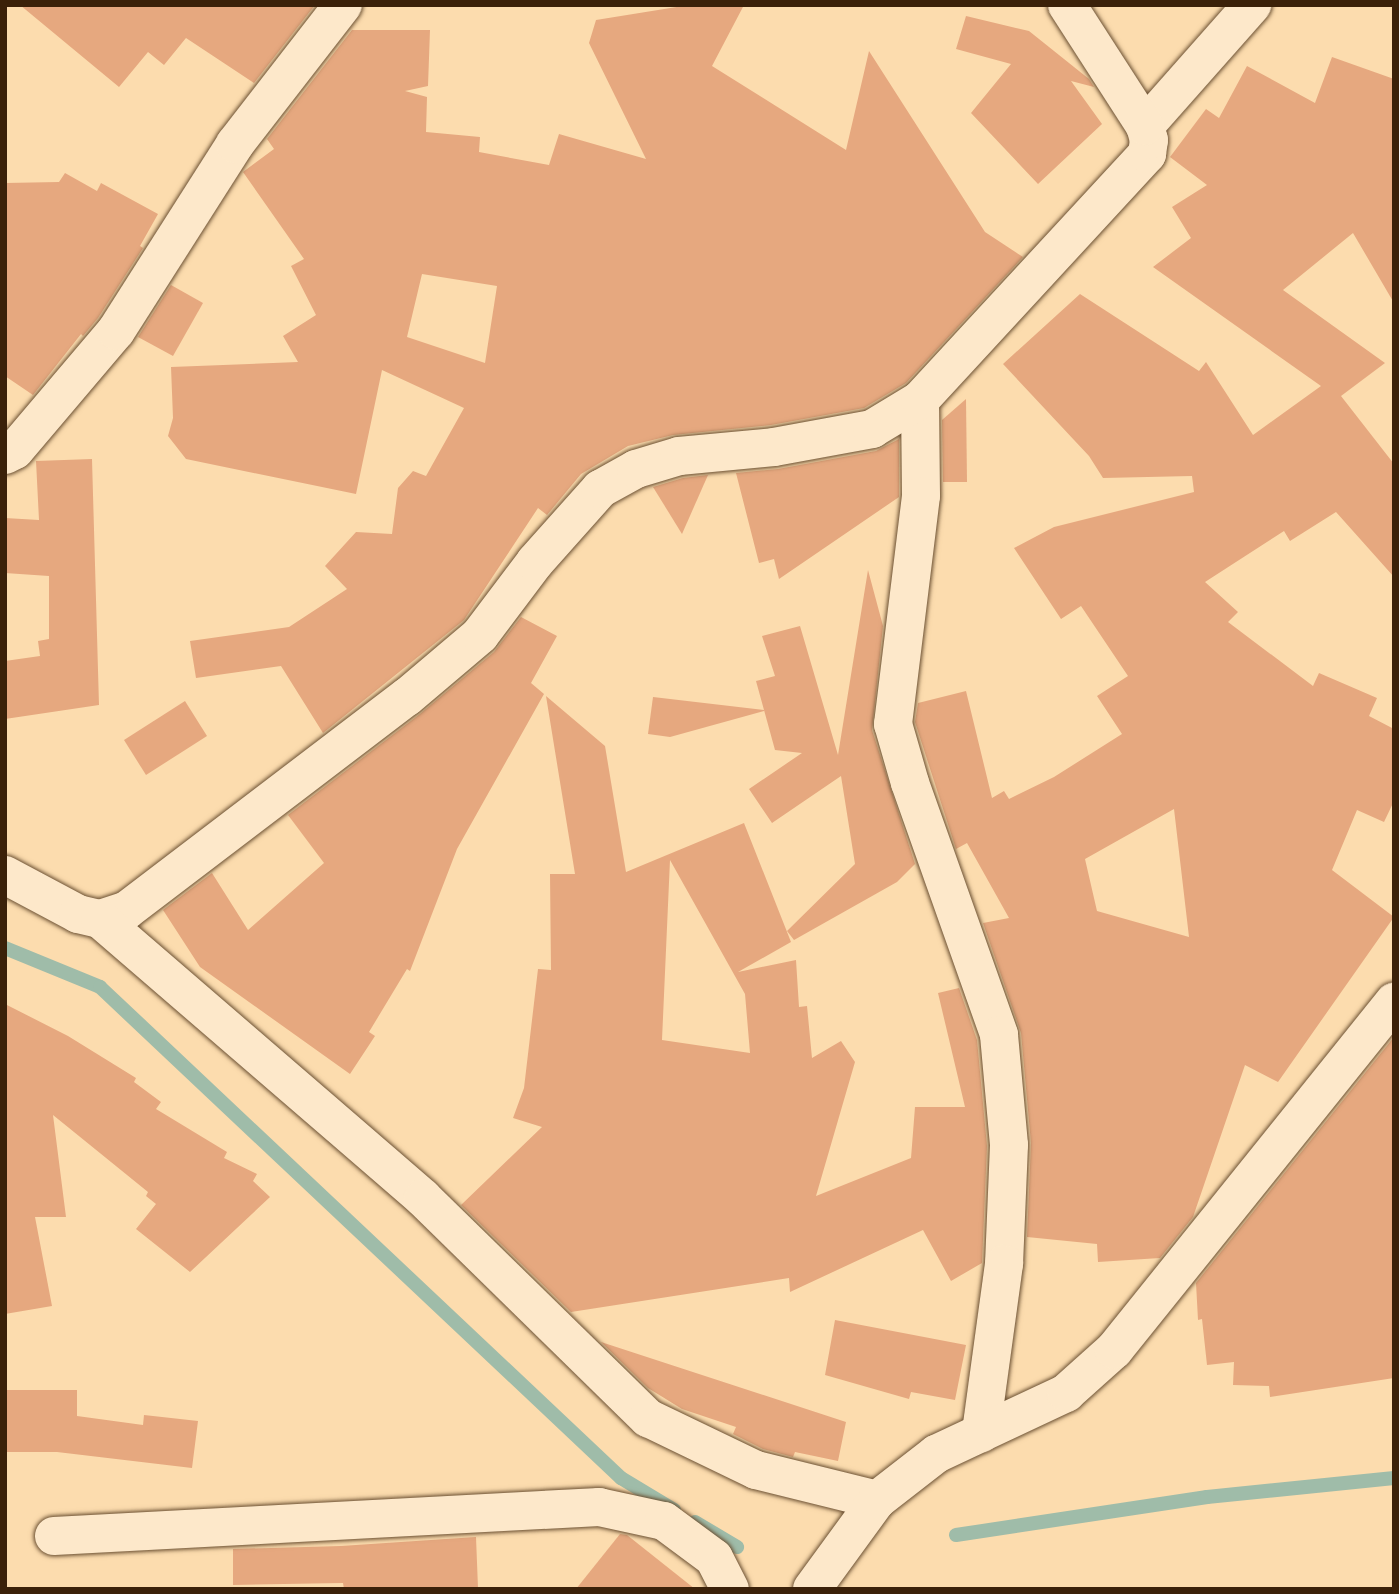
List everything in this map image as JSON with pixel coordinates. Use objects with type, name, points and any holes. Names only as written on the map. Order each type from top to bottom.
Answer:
[{"type":"street","points":[[5,455],[15,450],[116,331],[235,144],[343,5]]},
{"type":"street","points":[[100,919],[127,910],[407,697],[480,635],[536,562],[600,489],[636,470],[679,456],[774,447],[872,429],[920,400],[1147,154],[1149,140],[1145,127],[1067,5]]},
{"type":"street","points":[[1145,127],[1252,5]]},
{"type":"street","points":[[920,400],[921,496],[893,724],[910,783],[999,1035],[1009,1158],[1004,1264],[981,1433]]},
{"type":"street","points":[[5,875],[78,914],[100,919],[423,1198],[648,1418],[756,1470],[877,1500]]},
{"type":"street","points":[[812,1589],[877,1500],[936,1454],[1066,1393],[1114,1350],[1394,1002]]},
{"type":"street","points":[[54,1536],[599,1507],[664,1521],[714,1558],[730,1589]]},
{"type":"building","points":[[20,5],[315,5],[254,83],[186,38],[164,65],[148,52],[119,87]]},
{"type":"building","points":[[689,5],[744,5],[712,66],[846,150],[869,51],[985,232],[1023,257],[906,383],[864,408],[771,425],[673,435],[628,446],[581,474],[547,515],[538,508],[464,620],[323,733],[281,666],[196,678],[190,641],[289,627],[347,589],[325,566],[356,532],[392,534],[398,488],[413,471],[426,476],[464,408],[382,370],[356,494],[186,459],[168,436],[173,418],[171,367],[298,362],[283,336],[316,315],[291,266],[304,259],[243,172],[274,149],[267,139],[352,30],[430,30],[428,86],[405,91],[427,97],[426,132],[480,137],[479,152],[549,165],[559,134],[646,159],[589,43],[596,20]],"holes":[[[422,274],[497,286],[485,363],[407,337]]]},
{"type":"building","points":[[966,16],[1029,31],[1089,79],[1094,87],[1071,81],[1102,124],[1038,184],[971,113],[1011,64],[956,49]]},
{"type":"building","points":[[1332,57],[1394,79],[1394,303],[1353,233],[1283,290],[1385,363],[1341,396],[1394,464],[1394,577],[1336,512],[1290,541],[1284,531],[1205,582],[1238,612],[1228,622],[1313,686],[1319,673],[1377,698],[1369,716],[1394,729],[1394,801],[1384,822],[1357,810],[1332,870],[1394,917],[1278,1082],[1245,1065],[1193,1217],[1160,1258],[1098,1262],[1097,1244],[1027,1237],[1031,1143],[1021,1033],[983,923],[1009,918],[967,843],[956,849],[915,722],[918,703],[966,691],[992,798],[1004,791],[1009,799],[1054,777],[1122,734],[1097,696],[1128,676],[1081,606],[1061,619],[1014,548],[1054,527],[1194,492],[1192,476],[1103,478],[1089,456],[1003,364],[1080,294],[1199,371],[1206,362],[1253,435],[1321,386],[1153,267],[1191,238],[1172,207],[1207,185],[1170,157],[1206,109],[1219,118],[1247,66],[1315,103]],"holes":[[[1174,809],[1189,937],[1097,911],[1085,859]]]},
{"type":"building","points":[[65,173],[97,191],[101,183],[158,214],[140,246],[143,248],[98,318],[83,336],[81,334],[33,395],[5,376],[5,183],[59,182]]},
{"type":"building","points":[[171,285],[203,303],[173,356],[138,337]]},
{"type":"building","points":[[966,399],[967,482],[943,482],[942,420]]},
{"type":"building","points":[[899,439],[899,497],[779,579],[774,559],[759,563],[736,473],[778,469],[876,451]]},
{"type":"building","points":[[92,459],[99,705],[5,719],[5,661],[40,656],[38,641],[49,639],[49,576],[5,573],[5,518],[39,520],[36,461]]},
{"type":"building","points":[[708,475],[682,534],[653,487],[683,478]]},
{"type":"building","points":[[868,570],[883,626],[872,730],[915,864],[897,882],[794,940],[787,931],[855,864],[841,776],[772,823],[749,789],[802,753],[775,750],[756,681],[775,676],[762,636],[800,626],[838,755]]},
{"type":"building","points":[[521,617],[557,636],[531,683],[544,694],[457,849],[410,971],[407,969],[369,1032],[375,1036],[350,1074],[200,967],[163,910],[212,873],[248,930],[324,863],[288,815],[420,714],[494,652]]},
{"type":"building","points":[[546,696],[605,746],[626,872],[744,823],[791,942],[738,972],[796,960],[799,1007],[807,1006],[812,1058],[841,1041],[855,1062],[816,1196],[911,1158],[915,1107],[965,1107],[938,993],[959,988],[977,1040],[987,1146],[982,1263],[951,1281],[923,1230],[790,1292],[789,1278],[571,1312],[461,1205],[542,1127],[513,1118],[524,1088],[538,969],[551,970],[550,874],[575,874]],"holes":[[[670,860],[745,994],[750,1053],[662,1040]]]},
{"type":"building","points":[[653,697],[764,711],[670,737],[648,734]]},
{"type":"building","points":[[185,701],[207,736],[146,775],[124,740]]},
{"type":"building","points":[[5,1004],[68,1036],[136,1078],[134,1082],[161,1102],[156,1109],[227,1152],[224,1158],[257,1174],[253,1181],[270,1197],[190,1272],[136,1229],[156,1204],[146,1196],[148,1192],[53,1115],[66,1217],[35,1217],[52,1306],[5,1314]]},
{"type":"building","points":[[1394,1037],[1394,1378],[1270,1397],[1269,1386],[1233,1385],[1234,1362],[1207,1365],[1202,1319],[1198,1320],[1196,1283]]},
{"type":"building","points":[[835,1320],[966,1345],[955,1400],[911,1392],[909,1399],[825,1375]]},
{"type":"building","points":[[601,1342],[846,1422],[838,1461],[795,1452],[793,1457],[763,1449],[733,1434],[736,1427],[682,1409],[648,1388]]},
{"type":"building","points":[[5,1390],[77,1390],[77,1416],[143,1425],[144,1415],[198,1421],[192,1468],[57,1452],[5,1452]]},
{"type":"building","points":[[620,1534],[627,1535],[695,1589],[576,1589]]},
{"type":"building","points":[[476,1537],[478,1588],[344,1589],[343,1583],[233,1585],[233,1549],[341,1546]]},
{"type":"waterway","points":[[5,948],[100,987],[621,1478],[674,1510]]},
{"type":"waterway","points":[[956,1535],[1207,1497],[1394,1478]]},
{"type":"waterway","points":[[695,1522],[737,1547]]}]
